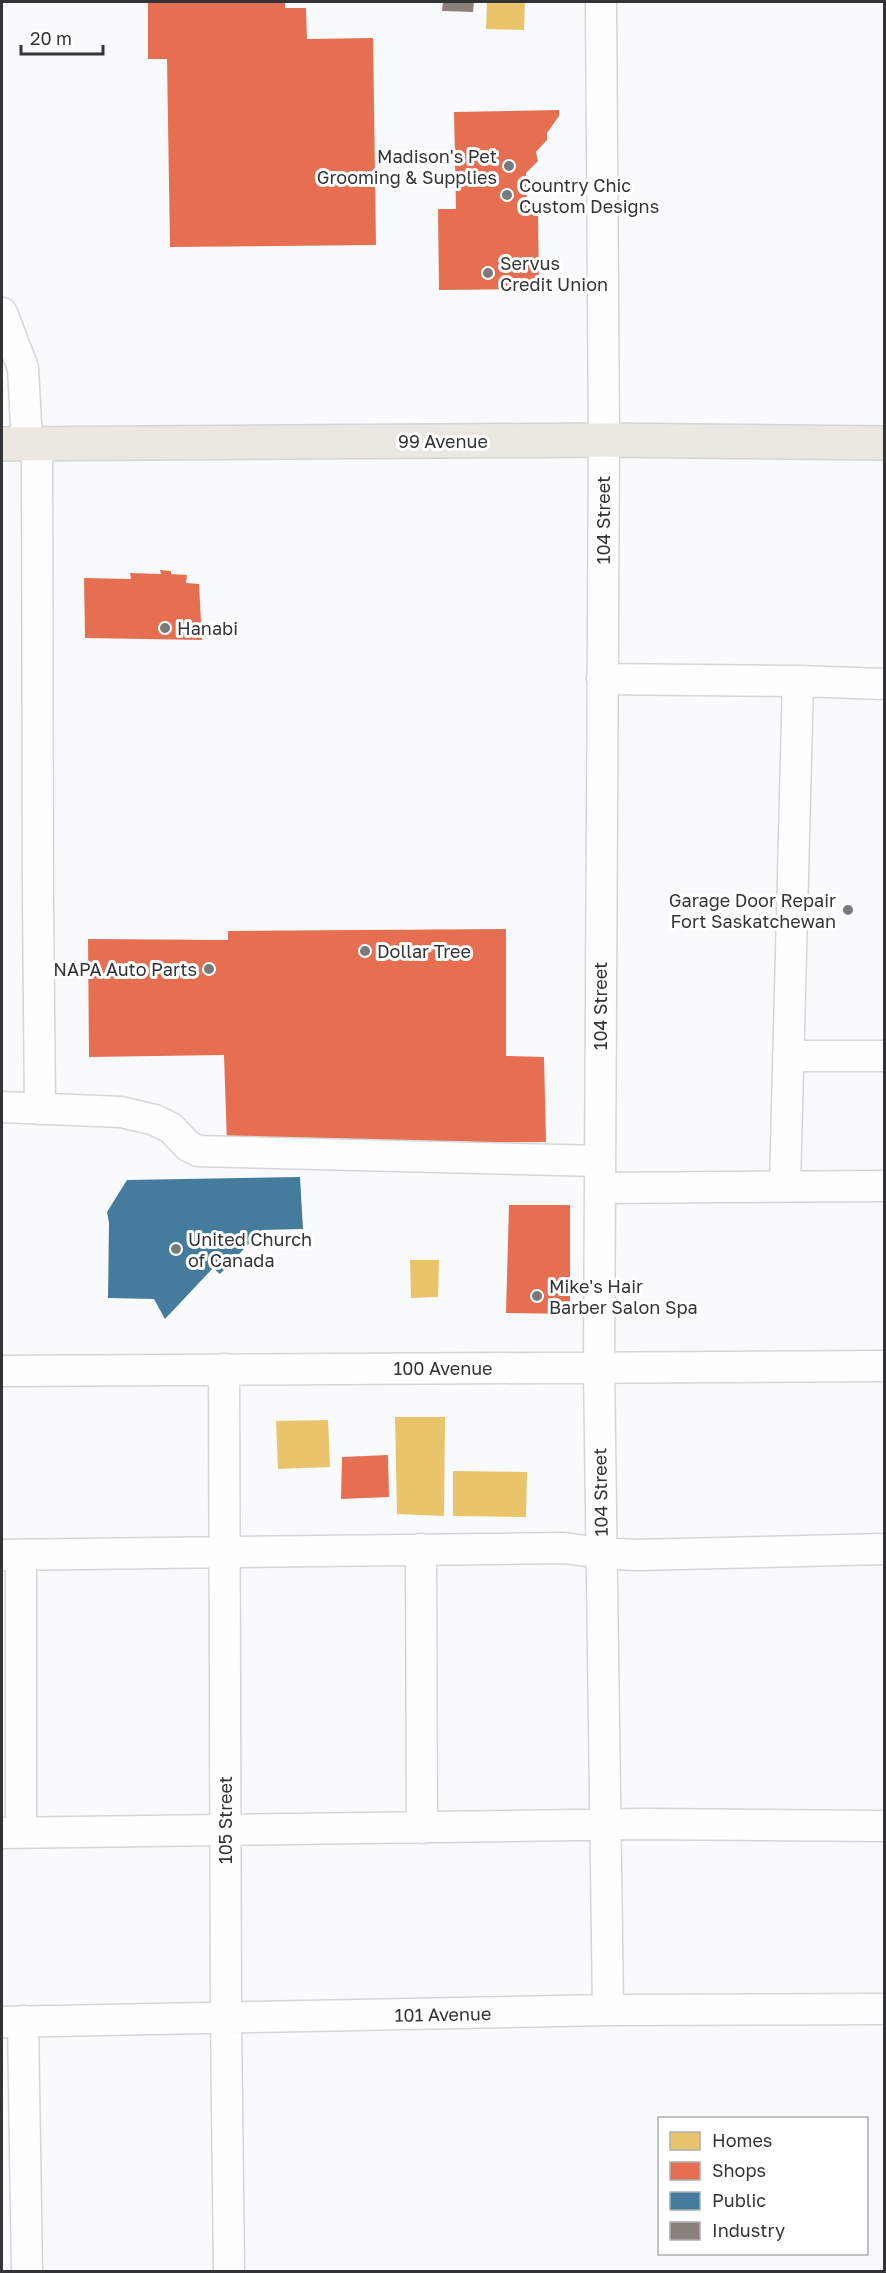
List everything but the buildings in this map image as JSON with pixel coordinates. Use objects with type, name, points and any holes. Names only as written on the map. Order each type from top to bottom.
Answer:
[{"type":"main road","name":"99 Avenue","points":[[22,443],[604,440],[885,443]]},
{"type":"street","name":"104 Street","points":[[601,2],[604,440],[599,1366],[608,2010]]},
{"type":"street","points":[[2,313],[23,368],[22,443],[38,902],[40,1109]]},
{"type":"street","points":[[602,679],[885,684]]},
{"type":"street","points":[[785,1186],[798,681]]},
{"type":"street","points":[[788,1056],[885,1056]]},
{"type":"street","points":[[2,1107],[121,1113],[155,1120],[171,1128],[188,1146],[198,1151],[785,1186],[885,1186]]},
{"type":"street","name":"100 Avenue","points":[[2,1371],[885,1366]]},
{"type":"street","name":"105 Street","points":[[224,1369],[225,2019],[229,2271]]},
{"type":"street","points":[[885,1549],[636,1556],[564,1548],[11,1555],[11,1833],[605,1825],[885,1826]]},
{"type":"street","points":[[421,1549],[422,1828]]},
{"type":"street","name":"101 Avenue","points":[[12,2021],[225,2019],[608,2010],[885,2009]]},
{"type":"street","points":[[12,2021],[27,2271]]},
{"type":"place","name":"Madison's Pet Grooming & Supplies","points":[[509,166]]},
{"type":"place","name":"Country Chic Custom Designs","points":[[507,195]]},
{"type":"place","name":"Servus Credit Union","points":[[488,273]]},
{"type":"place","name":"Hanabi","points":[[165,628]]},
{"type":"place","name":"Garage Door Repair Fort Saskatchewan","points":[[848,910]]},
{"type":"place","name":"Dollar Tree","points":[[365,951]]},
{"type":"place","name":"NAPA Auto Parts","points":[[209,969]]},
{"type":"place","name":"United Church of Canada","points":[[176,1249]]},
{"type":"place","name":"Mike's Hair Barber Salon Spa","points":[[537,1296]]}]
